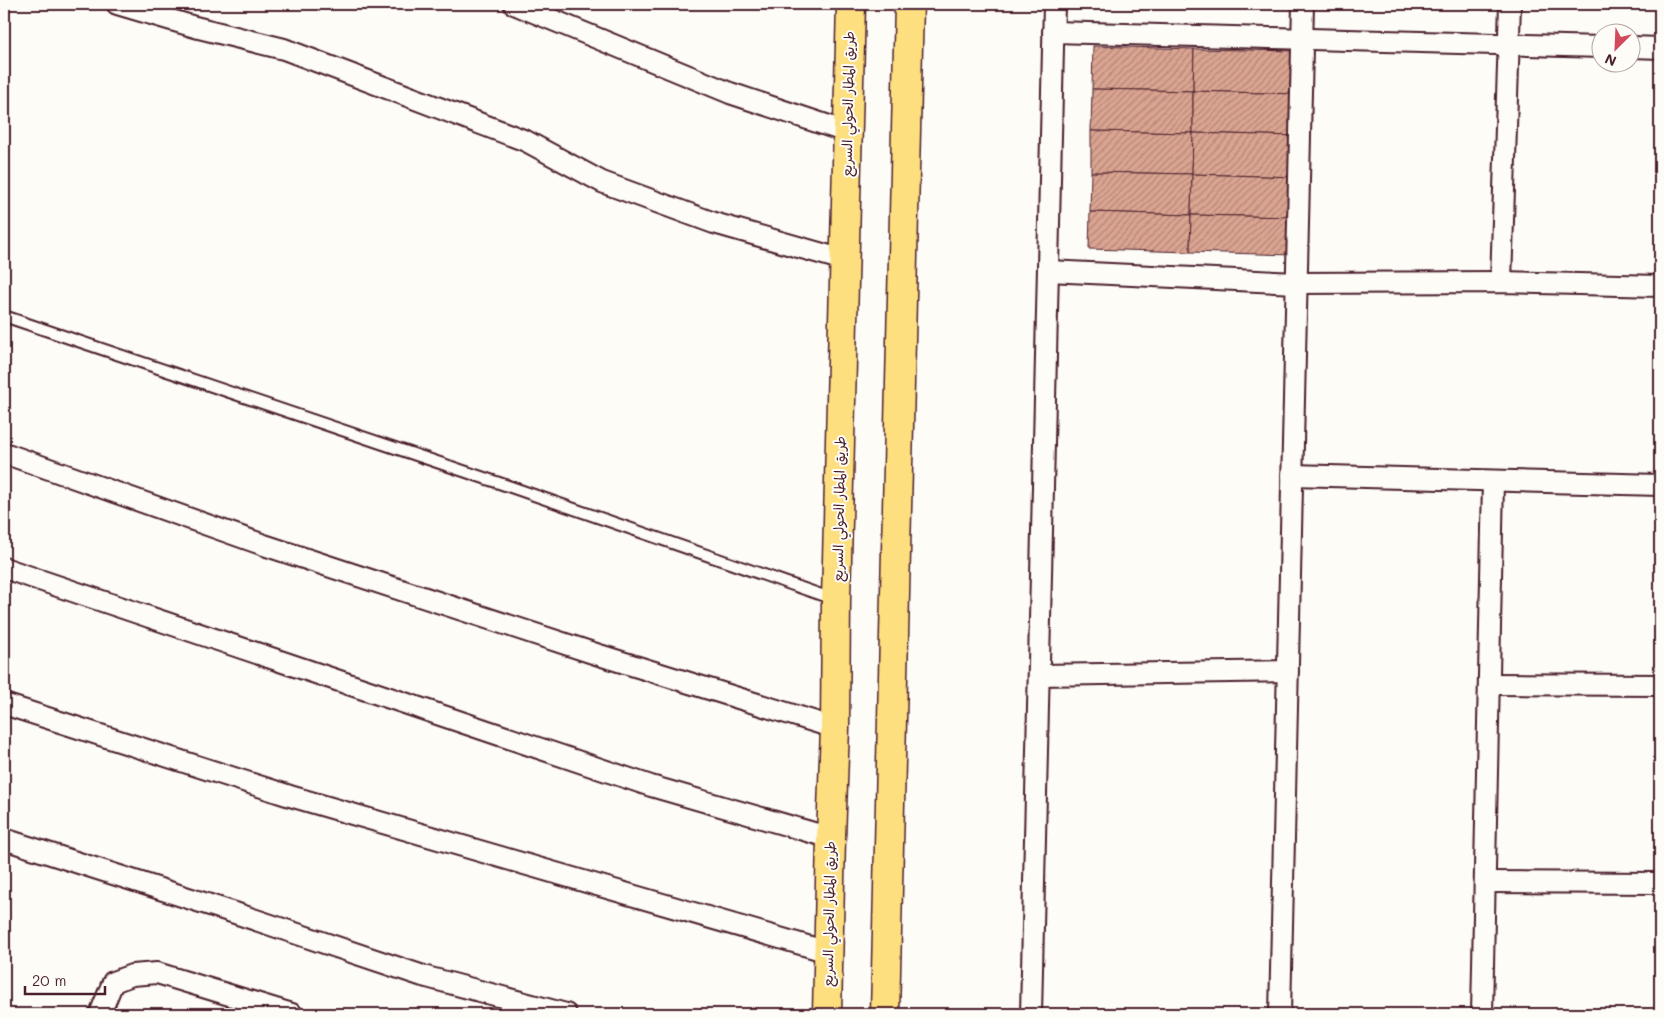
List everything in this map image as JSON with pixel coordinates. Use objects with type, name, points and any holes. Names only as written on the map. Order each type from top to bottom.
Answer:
[{"type":"highway","name":"طريق المطار الحولي السريع","points":[[827,1014],[850,4]]},
{"type":"highway","points":[[885,1014],[909,4]]},
{"type":"street","points":[[117,4],[195,27],[284,49],[526,142],[602,182],[714,223],[844,260]]},
{"type":"street","points":[[514,4],[730,93],[848,132]]},
{"type":"street","points":[[1031,1014],[1054,4]]},
{"type":"street","points":[[1280,1014],[1303,4]]},
{"type":"street","points":[[1502,282],[1510,4]]},
{"type":"street","points":[[1053,32],[1592,46]]},
{"type":"street","points":[[1642,47],[1660,48]]},
{"type":"street","points":[[1048,271],[1297,283],[1502,282],[1660,286]]},
{"type":"street","points":[[4,453],[264,545],[596,654],[835,728]]},
{"type":"street","points":[[1292,475],[1660,485]]},
{"type":"street","points":[[1482,1014],[1493,481]]},
{"type":"street","points":[[4,568],[651,786],[831,838]]},
{"type":"street","points":[[1039,675],[1288,671]]},
{"type":"street","points":[[1489,684],[1660,685]]},
{"type":"street","points":[[4,704],[290,796],[828,952]]},
{"type":"street","points":[[4,839],[423,976],[566,1014]]},
{"type":"street","points":[[1485,882],[1660,883]]},
{"type":"street","points":[[100,1014],[113,982],[132,975],[157,973],[292,1014]]},
{"type":"lane","points":[[4,316],[508,486],[836,600]]},
{"type":"building","points":[[1093,46],[1194,49],[1193,91],[1092,89]]},
{"type":"building","points":[[1194,49],[1297,51],[1297,94],[1193,91]]},
{"type":"building","points":[[1092,89],[1193,91],[1193,133],[1091,131]]},
{"type":"building","points":[[1193,91],[1297,94],[1296,136],[1193,133]]},
{"type":"building","points":[[1091,131],[1193,133],[1192,174],[1091,172]]},
{"type":"building","points":[[1193,133],[1296,136],[1295,177],[1192,174]]},
{"type":"building","points":[[1091,172],[1192,174],[1191,215],[1090,212]]},
{"type":"building","points":[[1192,174],[1295,177],[1294,217],[1191,215]]},
{"type":"building","points":[[1090,212],[1191,215],[1190,252],[1089,249]]},
{"type":"building","points":[[1191,215],[1294,217],[1293,255],[1190,252]]}]
